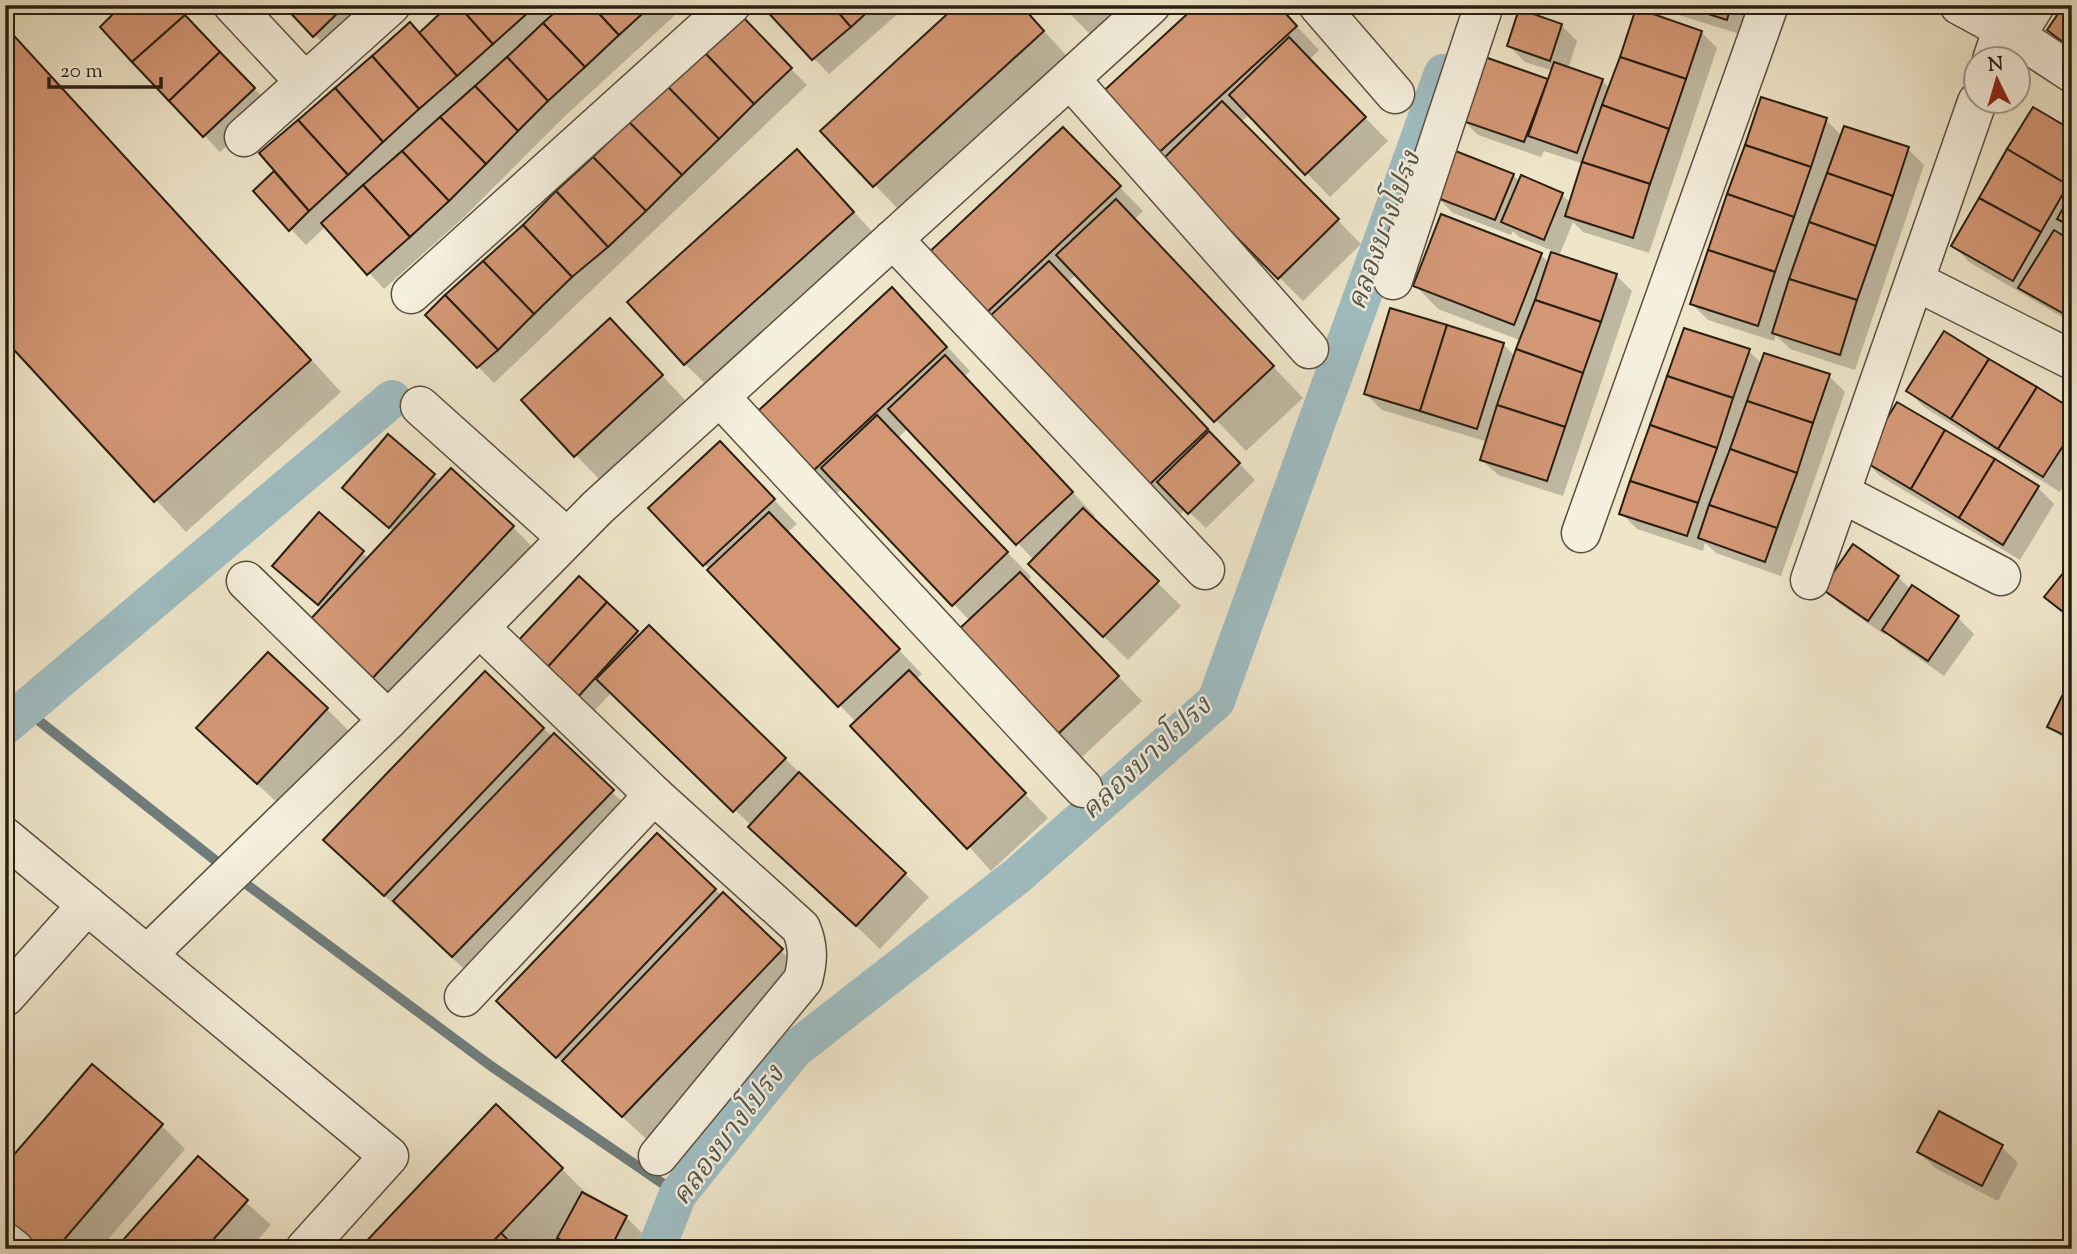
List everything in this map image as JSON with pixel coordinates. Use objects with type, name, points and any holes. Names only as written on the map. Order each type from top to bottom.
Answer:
[{"type":"street","points":[[233,5],[305,82]]},
{"type":"street","points":[[244,137],[391,5]]},
{"type":"street","points":[[411,293],[731,5]]},
{"type":"street","points":[[147,955],[388,720],[567,538],[1151,5]]},
{"type":"street","points":[[1318,5],[1395,94]]},
{"type":"street","points":[[1393,280],[1484,5]]},
{"type":"street","points":[[1581,533],[1769,5]]},
{"type":"street","points":[[1959,5],[2011,33],[2072,73]]},
{"type":"street","points":[[1070,79],[1309,349]]},
{"type":"street","points":[[1810,580],[1972,116]]},
{"type":"street","points":[[893,239],[1205,570]]},
{"type":"street","points":[[1914,281],[2072,360]]},
{"type":"street","points":[[720,397],[1083,788]]},
{"type":"street","points":[[420,406],[567,538]]},
{"type":"street","points":[[1841,493],[2001,576]]},
{"type":"street","points":[[246,581],[388,720]]},
{"type":"street","points":[[480,628],[654,795],[801,928],[808,954],[803,981],[658,1156]]},
{"type":"street","points":[[464,997],[654,795]]},
{"type":"street","points":[[5,837],[389,1156],[305,1249]]},
{"type":"street","points":[[5,997],[87,905]]},
{"type":"street","points":[[5,1242],[14,1249]]},
{"type":"building","points":[[122,5],[176,5],[185,15],[132,62],[100,27]]},
{"type":"building","points":[[283,5],[346,5],[313,37]]},
{"type":"building","points":[[449,5],[458,5],[493,44],[457,76],[419,33]]},
{"type":"building","points":[[458,5],[529,5],[532,9],[493,44]]},
{"type":"building","points":[[563,5],[591,5],[619,35],[585,67],[543,23]]},
{"type":"building","points":[[591,5],[652,5],[619,35]]},
{"type":"building","points":[[832,5],[851,27],[812,60],[762,6]]},
{"type":"building","points":[[832,5],[875,5],[851,27]]},
{"type":"building","points":[[957,5],[1021,5],[1044,31],[873,187],[820,131]]},
{"type":"building","points":[[1197,5],[1278,5],[1297,26],[1153,158],[1097,97]]},
{"type":"building","points":[[1680,5],[1731,5],[1727,20]]},
{"type":"building","points":[[2064,5],[2072,5],[2072,49],[2047,30]]},
{"type":"building","points":[[1636,8],[1702,31],[1686,79],[1620,57]]},
{"type":"building","points":[[1519,9],[1562,24],[1550,61],[1507,46]]},
{"type":"building","points":[[185,15],[220,52],[169,101],[132,62]]},
{"type":"building","points":[[742,16],[792,68],[754,104],[704,52]]},
{"type":"building","points":[[410,22],[457,76],[419,109],[372,56]]},
{"type":"building","points":[[543,23],[585,67],[548,101],[507,57]]},
{"type":"building","points":[[5,26],[311,360],[154,502],[5,340]]},
{"type":"building","points":[[1289,37],[1366,117],[1305,175],[1229,95]]},
{"type":"building","points":[[220,52],[255,88],[203,137],[169,101]]},
{"type":"building","points":[[704,52],[754,104],[719,139],[667,86]]},
{"type":"building","points":[[372,56],[419,109],[383,142],[335,88]]},
{"type":"building","points":[[1482,56],[1548,79],[1524,142],[1460,120]]},
{"type":"building","points":[[507,57],[548,101],[518,131],[475,86]]},
{"type":"building","points":[[1620,57],[1686,79],[1669,129],[1602,105]]},
{"type":"building","points":[[1554,62],[1603,79],[1577,153],[1528,136]]},
{"type":"building","points":[[475,86],[518,131],[486,164],[440,117]]},
{"type":"building","points":[[667,86],[719,139],[682,175],[629,122]]},
{"type":"building","points":[[335,88],[383,142],[348,175],[298,120]]},
{"type":"building","points":[[1761,97],[1827,118],[1811,167],[1745,145]]},
{"type":"building","points":[[1222,101],[1339,219],[1278,279],[1161,161]]},
{"type":"building","points":[[1602,105],[1669,129],[1650,184],[1582,162]]},
{"type":"building","points":[[2032,109],[2072,130],[2072,178],[2068,185],[2007,149],[2027,116],[2032,116]]},
{"type":"building","points":[[440,117],[486,164],[449,201],[402,151]]},
{"type":"building","points":[[298,120],[348,175],[309,211],[259,153]]},
{"type":"building","points":[[629,122],[682,175],[646,211],[593,157]]},
{"type":"building","points":[[1844,126],[1909,147],[1893,196],[1827,173]]},
{"type":"building","points":[[1063,127],[1121,186],[983,316],[925,256]]},
{"type":"building","points":[[1745,145],[1811,167],[1794,217],[1727,194]]},
{"type":"building","points":[[797,149],[854,212],[684,365],[627,302]]},
{"type":"building","points":[[2007,149],[2068,185],[2041,232],[1979,198]]},
{"type":"building","points":[[1453,150],[1514,174],[1495,220],[1435,197]]},
{"type":"building","points":[[402,151],[449,201],[410,237],[363,185]]},
{"type":"building","points":[[593,157],[646,211],[608,247],[556,191]]},
{"type":"building","points":[[1582,162],[1650,184],[1633,238],[1565,216]]},
{"type":"building","points":[[274,171],[309,211],[289,231],[253,191]]},
{"type":"building","points":[[1827,173],[1893,196],[1876,246],[1809,222]]},
{"type":"building","points":[[1521,175],[1563,193],[1544,240],[1501,222]]},
{"type":"building","points":[[363,185],[410,237],[367,275],[321,223]]},
{"type":"building","points":[[556,191],[608,247],[572,277],[523,225]]},
{"type":"building","points":[[2072,192],[2072,227],[2057,219]]},
{"type":"building","points":[[1727,194],[1794,217],[1775,272],[1708,250]]},
{"type":"building","points":[[1979,198],[2041,232],[2013,281],[1951,246]]},
{"type":"building","points":[[1116,199],[1274,366],[1214,422],[1056,255]]},
{"type":"building","points":[[1441,214],[1542,253],[1514,325],[1413,286]]},
{"type":"building","points":[[1809,222],[1876,246],[1857,300],[1789,279]]},
{"type":"building","points":[[523,225],[572,277],[534,314],[483,261]]},
{"type":"building","points":[[2054,230],[2072,241],[2072,305],[2066,315],[2018,288]]},
{"type":"building","points":[[1708,250],[1775,272],[1758,326],[1690,304]]},
{"type":"building","points":[[1551,252],[1617,274],[1601,322],[1535,300]]},
{"type":"building","points":[[483,261],[534,314],[498,350],[445,295]]},
{"type":"building","points":[[1049,261],[1208,429],[1149,485],[989,317]]},
{"type":"building","points":[[1789,279],[1857,300],[1840,355],[1772,333]]},
{"type":"building","points":[[892,287],[947,347],[813,471],[758,411]]},
{"type":"building","points":[[445,295],[498,350],[477,368],[425,315]]},
{"type":"building","points":[[1535,300],[1601,322],[1583,373],[1516,349]]},
{"type":"building","points":[[1390,308],[1447,325],[1420,411],[1364,394]]},
{"type":"building","points":[[610,318],[663,375],[574,457],[521,400]]},
{"type":"building","points":[[1447,325],[1504,343],[1477,429],[1420,411]]},
{"type":"building","points":[[1684,328],[1750,349],[1733,398],[1667,376]]},
{"type":"building","points":[[1944,331],[1989,359],[1951,419],[1906,391]]},
{"type":"building","points":[[1516,349],[1583,373],[1565,427],[1497,405]]},
{"type":"building","points":[[1764,353],[1830,374],[1813,423],[1747,401]]},
{"type":"building","points":[[945,355],[1073,492],[1016,545],[888,409]]},
{"type":"building","points":[[1989,359],[2037,387],[1998,449],[1951,419]]},
{"type":"building","points":[[1667,376],[1733,398],[1717,448],[1650,425]]},
{"type":"building","points":[[2037,387],[2072,409],[2072,432],[2043,477],[1998,449]]},
{"type":"building","points":[[1747,401],[1813,423],[1797,473],[1730,449]]},
{"type":"building","points":[[1897,402],[1945,430],[1911,489],[1862,460]]},
{"type":"building","points":[[1497,405],[1565,427],[1547,481],[1480,460]]},
{"type":"building","points":[[877,415],[1008,552],[952,606],[821,468]]},
{"type":"building","points":[[1650,425],[1717,448],[1698,503],[1630,481]]},
{"type":"building","points":[[1945,430],[1995,459],[1959,518],[1911,489]]},
{"type":"building","points":[[1209,431],[1240,463],[1188,514],[1157,482]]},
{"type":"building","points":[[388,434],[435,474],[389,528],[342,488]]},
{"type":"building","points":[[720,441],[775,499],[703,566],[648,508]]},
{"type":"building","points":[[1730,449],[1797,473],[1777,528],[1709,505]]},
{"type":"building","points":[[1995,459],[2039,486],[2003,545],[1959,518]]},
{"type":"building","points":[[451,468],[514,526],[369,682],[306,624]]},
{"type":"building","points":[[1630,481],[1698,503],[1687,536],[1619,514]]},
{"type":"building","points":[[1709,505],[1777,528],[1765,562],[1698,538]]},
{"type":"building","points":[[1083,508],[1159,581],[1103,637],[1028,564]]},
{"type":"building","points":[[319,512],[364,551],[318,605],[272,566]]},
{"type":"building","points":[[769,512],[900,649],[838,707],[707,570]]},
{"type":"building","points":[[1853,544],[1899,576],[1868,621],[1822,589]]},
{"type":"building","points":[[2072,562],[2072,619],[2044,597]]},
{"type":"building","points":[[1020,572],[1119,676],[1057,735],[958,630]]},
{"type":"building","points":[[579,576],[607,602],[545,670],[516,643]]},
{"type":"building","points":[[1912,585],[1959,616],[1928,661],[1882,630]]},
{"type":"building","points":[[607,602],[638,631],[577,698],[545,670]]},
{"type":"building","points":[[649,625],[786,758],[733,812],[596,679]]},
{"type":"building","points":[[268,652],[328,708],[257,784],[196,728]]},
{"type":"building","points":[[909,670],[1026,793],[967,849],[850,726]]},
{"type":"building","points":[[485,671],[544,728],[384,896],[323,840]]},
{"type":"building","points":[[2062,696],[2072,701],[2072,739],[2047,727]]},
{"type":"building","points":[[554,733],[614,790],[452,957],[393,901]]},
{"type":"building","points":[[799,772],[906,873],[856,926],[748,827]]},
{"type":"building","points":[[657,833],[716,889],[556,1058],[496,1001]]},
{"type":"building","points":[[723,892],[783,949],[622,1117],[562,1061]]},
{"type":"building","points":[[92,1064],[163,1124],[56,1249],[30,1249],[5,1228],[5,1165]]},
{"type":"building","points":[[496,1104],[563,1168],[486,1249],[359,1249]]},
{"type":"building","points":[[1939,1111],[2003,1145],[1982,1186],[1917,1152]]},
{"type":"building","points":[[198,1156],[248,1200],[205,1249],[115,1249]]},
{"type":"building","points":[[582,1192],[627,1216],[610,1249],[578,1249],[557,1238]]},
{"type":"building","points":[[501,1233],[517,1249],[486,1249]]},
{"type":"waterway","name":"คลองบางโปรง","points":[[656,1249],[678,1194],[794,1050],[1017,876],[1216,701],[1443,73]]},
{"type":"waterway","points":[[5,726],[392,399]]},
{"type":"waterway","points":[[24,709],[225,868]]},
{"type":"waterway","points":[[238,878],[491,1066],[678,1194]]}]
